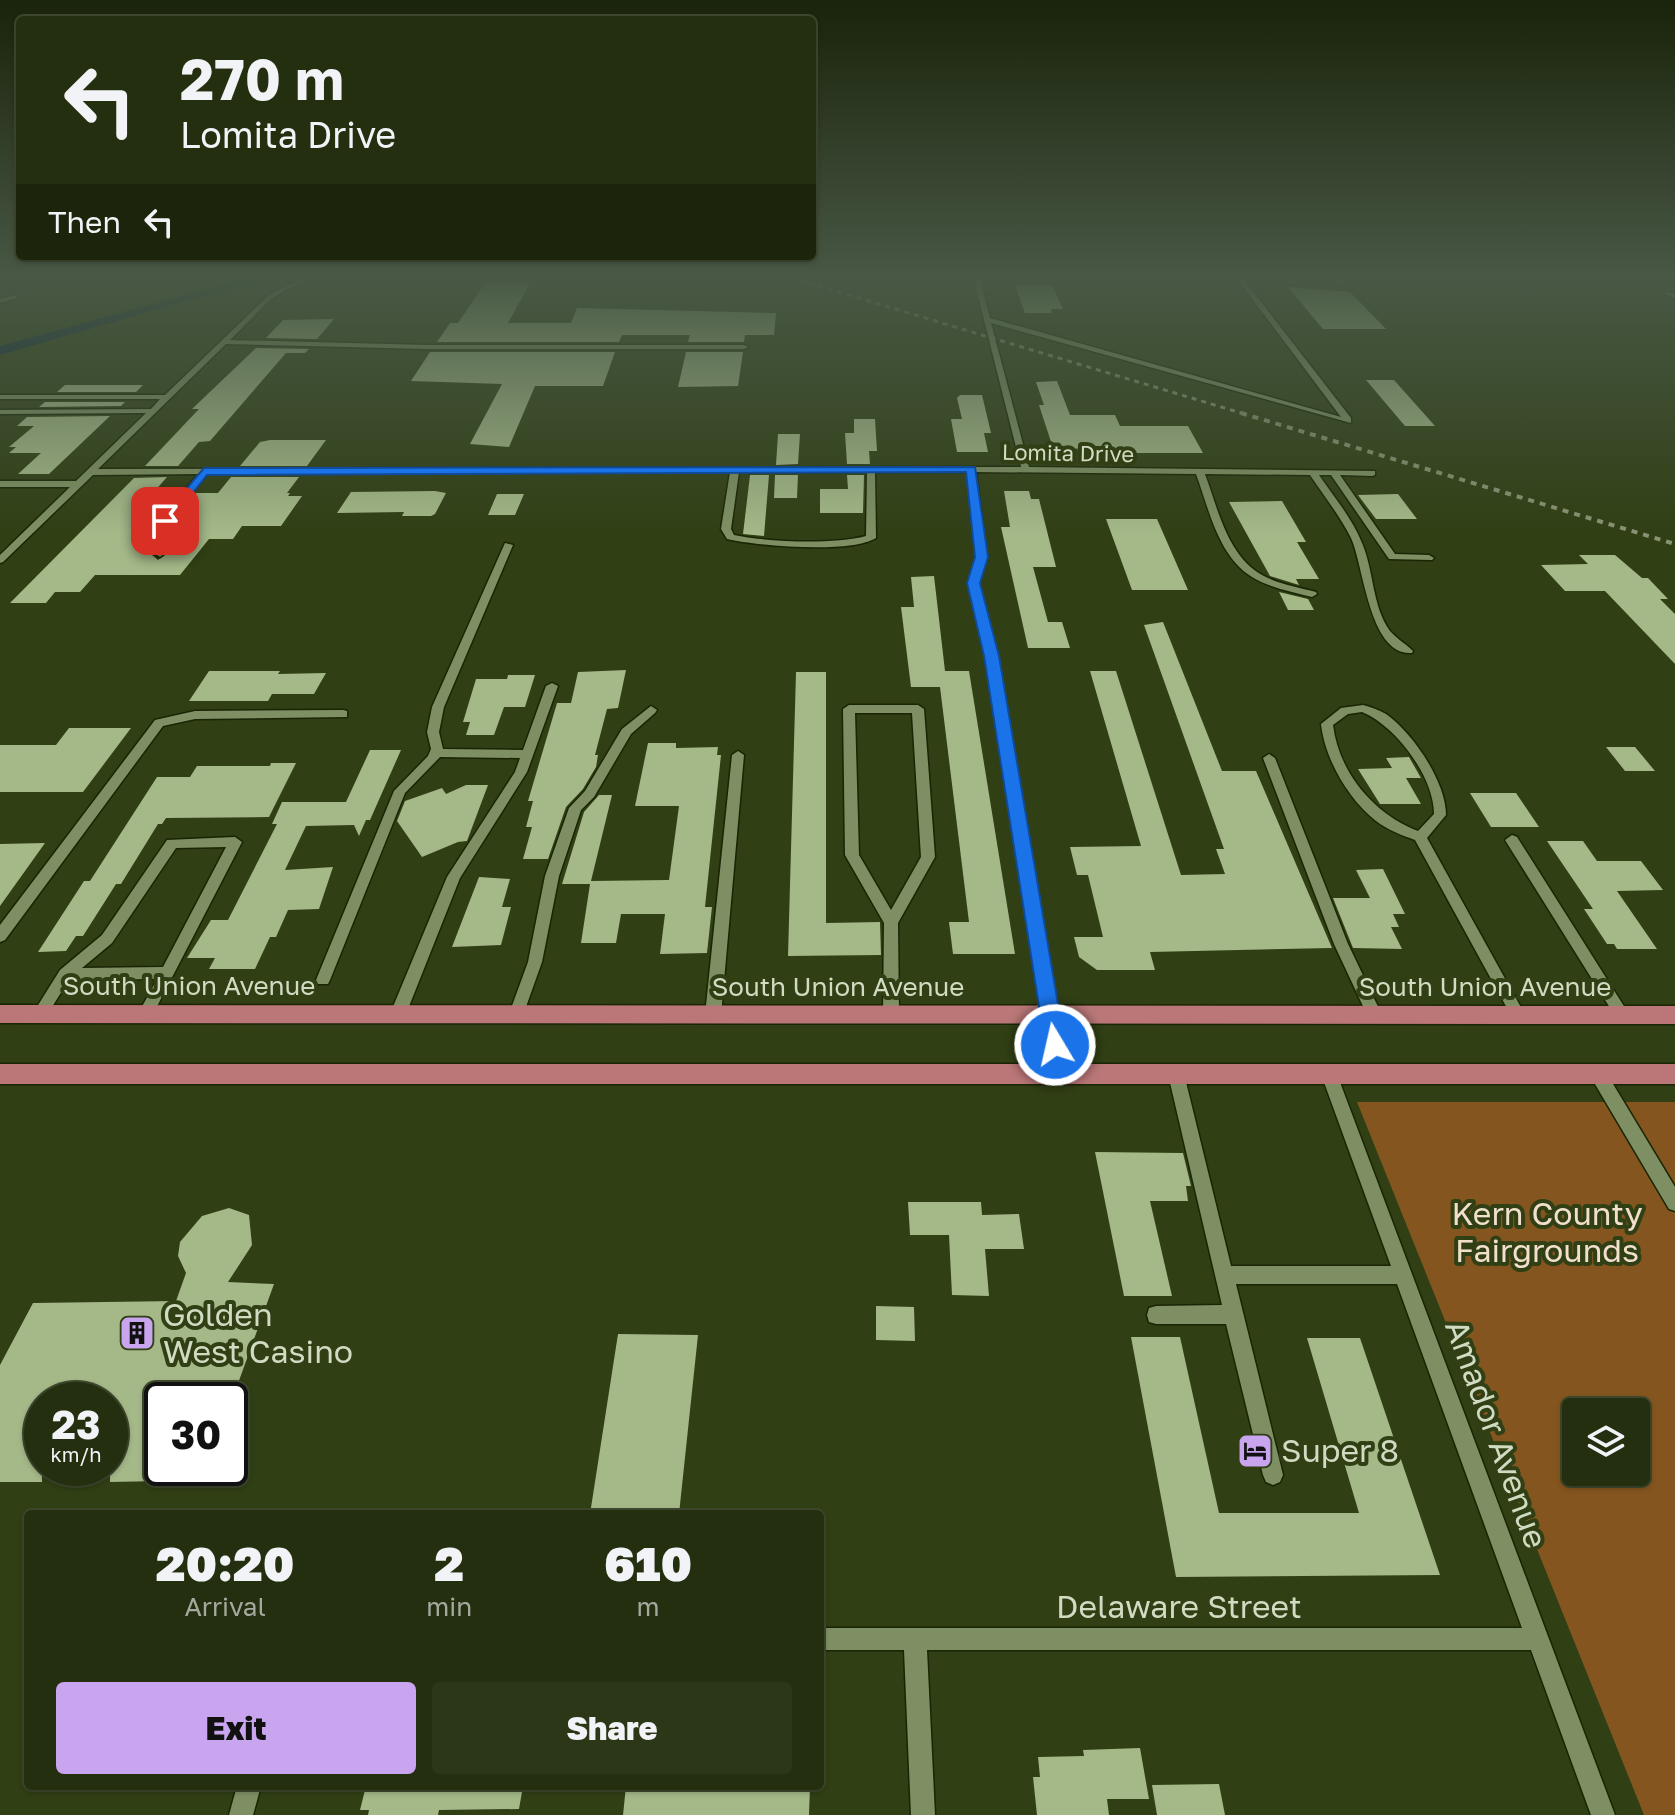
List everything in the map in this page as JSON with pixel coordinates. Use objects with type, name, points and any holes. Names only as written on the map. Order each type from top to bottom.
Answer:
[{"type":"main road","name":"South Union Avenue","points":[[0,1014],[1675,1015]]},
{"type":"main road","points":[[0,1074],[1675,1074]]},
{"type":"street","points":[[0,560],[202,365]]},
{"type":"street","points":[[997,365],[1026,471]]},
{"type":"street","points":[[1148,365],[1348,421],[1305,365]]},
{"type":"street","points":[[0,397],[169,397]]},
{"type":"street","points":[[0,410],[13,397]]},
{"type":"street","points":[[32,411],[50,397]]},
{"type":"street","points":[[0,410],[154,411]]},
{"type":"street","points":[[735,470],[726,529],[730,537],[748,541],[857,542],[871,538],[873,529],[871,469]]},
{"type":"street","points":[[971,469],[982,557],[973,583],[992,656],[1060,1075]]},
{"type":"street","name":"Lomita Drive","points":[[91,472],[971,469],[1372,473]]},
{"type":"street","points":[[160,554],[170,534],[170,526],[165,521],[204,472]]},
{"type":"street","points":[[1200,472],[1233,553],[1242,565],[1273,583],[1312,594]]},
{"type":"street","points":[[1312,472],[1357,541],[1377,616],[1399,647],[1408,651]]},
{"type":"street","points":[[1333,472],[1392,557],[1429,558]]},
{"type":"street","points":[[0,484],[79,484]]},
{"type":"street","points":[[323,980],[400,791],[430,765],[435,753],[435,717],[508,545]]},
{"type":"street","points":[[398,1014],[454,877],[510,792],[528,754],[552,686]]},
{"type":"street","points":[[891,923],[852,855],[849,709],[918,709],[928,857],[891,923],[891,1015]]},
{"type":"street","points":[[517,1014],[535,962],[552,876],[575,808],[590,794],[626,732],[651,710]]},
{"type":"street","points":[[1420,837],[1440,815],[1440,801],[1396,726],[1373,711],[1347,710],[1335,715],[1327,724],[1327,736],[1334,755],[1366,803],[1388,823],[1420,837],[1518,1015]]},
{"type":"street","points":[[0,936],[159,723],[195,715],[343,714]]},
{"type":"street","points":[[435,753],[528,754]]},
{"type":"street","points":[[713,1015],[738,755]]},
{"type":"street","points":[[1269,758],[1341,944],[1374,1015]]},
{"type":"street","points":[[1512,840],[1622,1015]]},
{"type":"street","points":[[40,1014],[65,974],[107,939],[172,843],[235,842],[146,1014]]},
{"type":"street","points":[[65,974],[167,973]]},
{"type":"street","points":[[1176,1074],[1273,1475]]},
{"type":"street","name":"Amador Avenue","points":[[1329,1074],[1603,1815]]},
{"type":"street","points":[[1598,1074],[1675,1203]]},
{"type":"street","points":[[1224,1275],[1403,1275]]},
{"type":"street","points":[[1156,1315],[1234,1314]]},
{"type":"street","name":"Delaware Street","points":[[824,1639],[1538,1639]]},
{"type":"street","points":[[915,1639],[923,1815]]},
{"type":"street","points":[[241,1815],[248,1790]]},
{"type":"green space","name":"Kern County Fairgrounds","points":[[1357,1102],[1675,1102],[1675,1815],[1644,1815]]},
{"type":"building","points":[[238,365],[276,365],[210,441],[199,442],[178,466],[145,466],[199,409],[192,409]]},
{"type":"building","points":[[422,365],[611,365],[603,386],[535,386],[509,447],[470,444],[502,384],[411,381]]},
{"type":"building","points":[[683,365],[741,365],[738,386],[678,387]]},
{"type":"building","points":[[1366,380],[1394,380],[1435,426],[1405,426]]},
{"type":"building","points":[[1057,381],[1070,415],[1115,415],[1120,426],[1188,426],[1203,453],[1128,453],[1127,450],[1053,448],[1039,405],[1044,405],[1036,382]]},
{"type":"building","points":[[65,385],[143,385],[136,392],[57,392]]},
{"type":"building","points":[[960,395],[982,395],[991,433],[984,433],[988,452],[957,452],[951,419],[962,419],[957,398]]},
{"type":"building","points":[[45,402],[125,402],[121,406],[39,407]]},
{"type":"building","points":[[110,416],[49,474],[18,474],[41,453],[9,453],[16,447],[9,447],[34,426],[17,426],[27,417]]},
{"type":"building","points":[[854,419],[875,419],[877,451],[869,451],[870,464],[847,464],[845,433],[854,433]]},
{"type":"building","points":[[778,434],[800,434],[798,464],[776,465]]},
{"type":"building","points":[[326,440],[307,466],[240,466],[260,442]]},
{"type":"building","points":[[750,475],[769,475],[764,536],[743,534]]},
{"type":"building","points":[[775,475],[798,475],[797,498],[774,498]]},
{"type":"building","points":[[847,475],[864,475],[863,513],[820,513],[820,489],[848,489]]},
{"type":"building","points":[[167,477],[153,493],[179,493],[157,521],[162,533],[152,555],[158,560],[171,549],[178,530],[174,521],[196,493],[218,493],[231,477],[299,477],[287,493],[290,493],[288,496],[302,496],[281,526],[242,526],[233,539],[209,539],[180,575],[95,575],[80,592],[55,592],[46,603],[10,603],[134,478]]},
{"type":"building","points":[[1004,491],[1029,491],[1031,499],[1039,499],[1056,567],[1033,567],[1048,622],[1062,622],[1070,648],[1028,648],[1001,527],[1010,527]]},
{"type":"building","points":[[351,492],[446,493],[431,516],[402,516],[404,512],[337,513]]},
{"type":"building","points":[[497,494],[524,494],[515,515],[488,515]]},
{"type":"building","points":[[1398,494],[1417,519],[1376,519],[1358,495]]},
{"type":"building","points":[[1282,501],[1306,542],[1297,542],[1319,579],[1296,579],[1299,585],[1270,576],[1229,502]]},
{"type":"building","points":[[1106,519],[1157,519],[1188,590],[1132,590]]},
{"type":"building","points":[[1579,555],[1615,555],[1642,578],[1648,578],[1668,599],[1660,599],[1675,614],[1675,664],[1605,591],[1565,591],[1541,565],[1588,564]]},
{"type":"building","points":[[934,576],[945,671],[969,671],[1015,954],[953,954],[949,922],[969,922],[940,687],[911,687],[901,607],[914,607],[911,577]]},
{"type":"building","points":[[1279,592],[1308,599],[1314,610],[1288,610]]},
{"type":"building","points":[[1163,622],[1222,771],[1256,771],[1332,948],[1150,952],[1155,970],[1097,970],[1079,957],[1074,937],[1103,937],[1088,875],[1077,875],[1070,847],[1141,846],[1090,671],[1116,671],[1181,875],[1225,874],[1216,849],[1224,849],[1144,625]]},
{"type":"building","points":[[626,670],[618,708],[607,709],[595,755],[598,755],[596,767],[583,789],[566,807],[548,859],[523,859],[532,827],[526,827],[533,801],[528,801],[557,703],[571,703],[578,672]]},
{"type":"building","points":[[209,671],[326,673],[314,694],[272,694],[268,701],[189,701]]},
{"type":"building","points":[[796,672],[826,672],[826,923],[880,922],[881,955],[788,956]]},
{"type":"building","points":[[508,675],[535,675],[525,707],[504,707],[494,735],[466,735],[470,722],[463,722],[476,679],[507,679]]},
{"type":"building","points":[[69,728],[131,728],[83,792],[0,792],[0,745],[56,745]]},
{"type":"building","points":[[648,743],[676,743],[676,748],[718,747],[717,755],[721,755],[705,907],[712,907],[707,953],[660,954],[665,914],[621,914],[616,943],[581,943],[590,884],[562,884],[584,812],[599,795],[612,795],[591,881],[669,880],[679,806],[635,806]]},
{"type":"building","points":[[1606,747],[1635,747],[1655,771],[1625,771]]},
{"type":"building","points":[[370,750],[401,750],[370,820],[366,820],[359,836],[354,825],[306,826],[285,870],[333,867],[319,909],[288,910],[276,937],[270,937],[255,969],[209,969],[215,958],[187,958],[211,920],[228,920],[277,824],[272,824],[282,802],[346,802]]},
{"type":"building","points":[[1409,757],[1421,778],[1406,778],[1421,804],[1380,804],[1358,769],[1392,768],[1386,758]]},
{"type":"building","points":[[271,763],[296,763],[269,817],[166,818],[158,824],[121,884],[116,884],[83,936],[76,936],[66,951],[38,952],[84,881],[90,881],[157,777],[190,777],[197,766],[270,766]]},
{"type":"building","points":[[466,785],[488,785],[467,841],[422,857],[397,821],[405,801],[442,788],[446,794]]},
{"type":"building","points":[[1470,793],[1516,793],[1539,827],[1491,827]]},
{"type":"building","points":[[1547,841],[1583,841],[1597,861],[1641,861],[1663,890],[1617,891],[1657,949],[1617,949],[1614,944],[1607,944],[1584,909],[1593,909]]},
{"type":"building","points":[[45,843],[0,906],[0,844]]},
{"type":"building","points":[[1383,869],[1405,914],[1393,914],[1399,927],[1391,927],[1402,949],[1353,948],[1333,898],[1370,898],[1356,870]]},
{"type":"building","points":[[479,877],[510,879],[502,907],[511,907],[501,945],[452,947]]},
{"type":"building","points":[[1095,1152],[1183,1153],[1191,1186],[1186,1186],[1188,1201],[1150,1201],[1172,1296],[1124,1296]]},
{"type":"building","points":[[908,1202],[981,1202],[982,1215],[1019,1214],[1024,1249],[985,1249],[989,1296],[952,1295],[949,1235],[910,1235]]},
{"type":"building","name":"Golden West Casino","points":[[229,1208],[249,1215],[252,1245],[228,1282],[274,1284],[239,1382],[144,1382],[144,1481],[128,1482],[128,1382],[24,1382],[24,1482],[0,1482],[0,1365],[33,1303],[176,1301],[186,1273],[178,1256],[180,1242],[202,1216]]},
{"type":"building","points":[[876,1306],[914,1307],[915,1341],[876,1340]]},
{"type":"building","points":[[618,1334],[698,1335],[679,1510],[591,1510]]},
{"type":"building","points":[[1131,1337],[1180,1337],[1219,1513],[1359,1513],[1307,1338],[1360,1338],[1440,1575],[1176,1577]]},
{"type":"building","points":[[1140,1748],[1149,1799],[1107,1799],[1109,1815],[1037,1815],[1033,1777],[1040,1777],[1038,1757],[1084,1756],[1083,1750]]},
{"type":"building","points":[[1219,1784],[1225,1815],[1157,1815],[1152,1785]]},
{"type":"building","points":[[365,1790],[522,1790],[519,1809],[439,1810],[438,1815],[368,1815],[369,1810],[360,1810]]},
{"type":"building","points":[[626,1790],[810,1790],[809,1815],[623,1815]]},
{"type":"railway","points":[[1081,365],[1248,415]]},
{"type":"railway","points":[[1241,413],[1675,544]]},
{"type":"place","name":"Golden West Casino","points":[[137,1333]]},
{"type":"place","name":"Super 8","points":[[1255,1451]]},
{"type":"route","points":[[165,521],[204,472],[971,469],[982,557],[973,583],[992,656],[1055,1045]]}]
